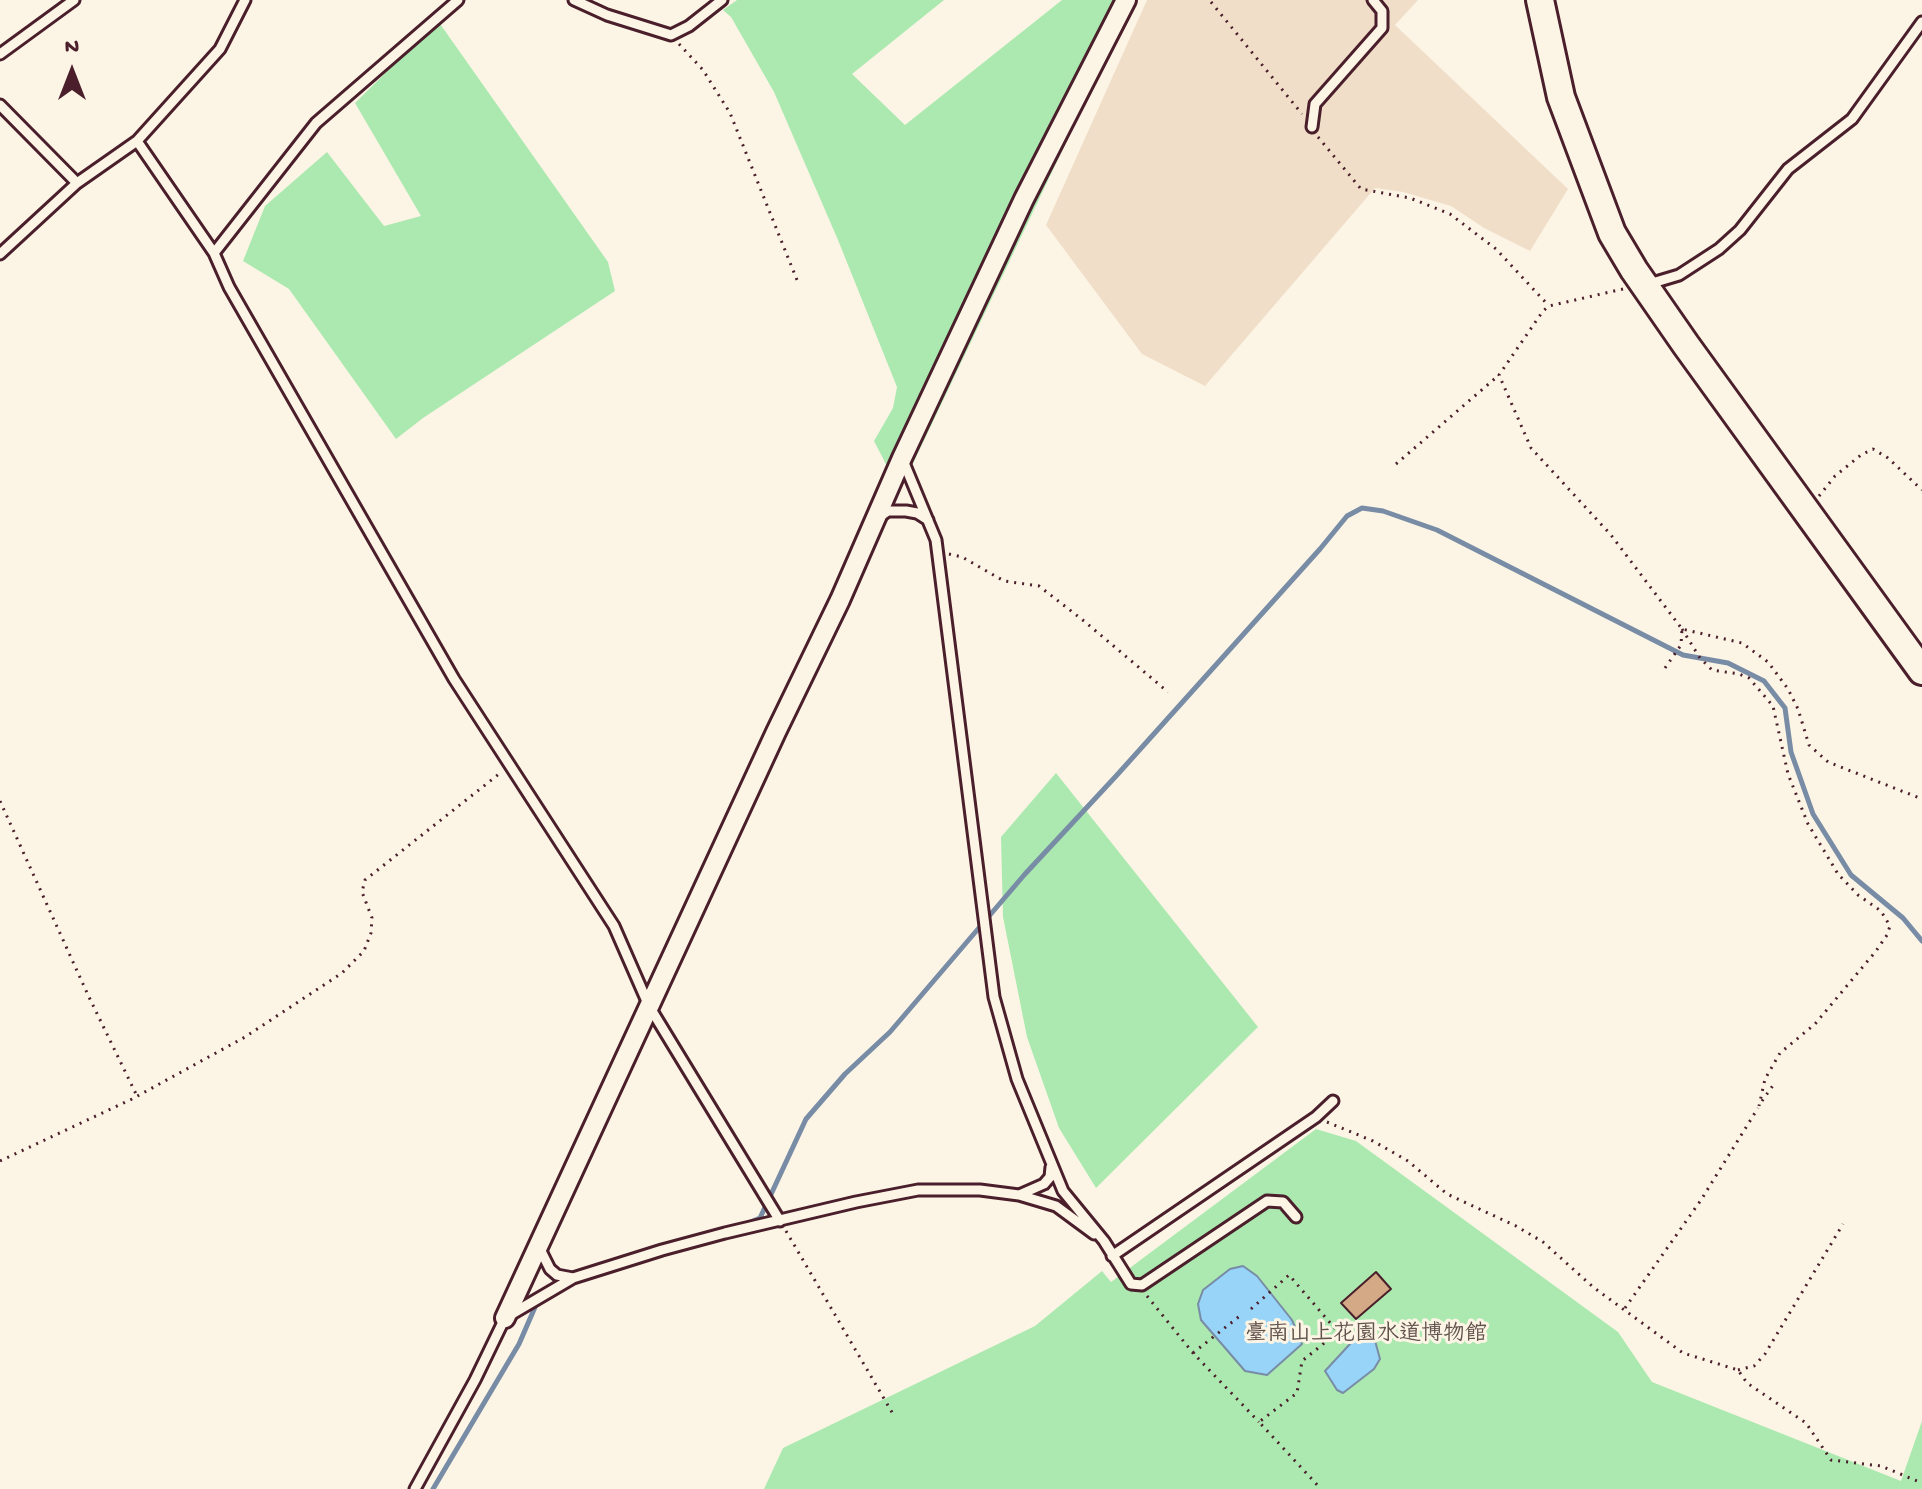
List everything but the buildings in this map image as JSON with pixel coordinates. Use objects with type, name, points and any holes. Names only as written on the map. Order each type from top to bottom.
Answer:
[{"type":"main road","points":[[1540,0],[1561,97],[1612,233],[1922,671]]},
{"type":"street","points":[[505,1318],[1024,199],[1126,0]]},
{"type":"lane","points":[[0,54],[74,0]]},
{"type":"lane","points":[[0,254],[77,183],[137,141],[220,49],[245,0]]},
{"type":"lane","points":[[214,253],[316,123],[458,0]]},
{"type":"lane","points":[[574,0],[607,15],[671,35],[689,26],[722,0]]},
{"type":"lane","points":[[1312,127],[1315,104],[1382,28],[1382,11],[1373,0]]},
{"type":"lane","points":[[1646,285],[1679,275],[1719,249],[1740,230],[1788,169],[1852,119],[1922,22]]},
{"type":"lane","points":[[0,105],[77,183]]},
{"type":"lane","points":[[137,141],[214,253],[229,287],[397,582],[502,754],[614,926],[649,1006],[780,1221]]},
{"type":"lane","points":[[902,458],[929,521],[938,552],[994,997],[1017,1079],[1063,1191],[1104,1241],[1131,1284],[1142,1285],[1267,1201],[1283,1202],[1296,1217]]},
{"type":"lane","points":[[876,518],[888,511],[906,511],[917,513],[929,521]]},
{"type":"lane","points":[[1112,1256],[1316,1117],[1333,1101]]},
{"type":"lane","points":[[1019,1195],[1044,1184],[1050,1177],[1052,1163]]},
{"type":"lane","points":[[415,1489],[505,1318],[573,1278],[662,1250],[856,1202],[918,1190],[980,1190],[1019,1195],[1056,1206],[1104,1241]]},
{"type":"lane","points":[[539,1245],[545,1264],[550,1269],[557,1275],[573,1278]]},
{"type":"path","points":[[1211,2],[1361,189],[1410,198],[1450,214],[1496,249],[1549,306]]},
{"type":"path","points":[[671,35],[703,70],[730,113],[797,280]]},
{"type":"path","points":[[1396,464],[1499,375],[1549,306],[1646,285]]},
{"type":"path","points":[[1499,375],[1531,448],[1611,535],[1682,629],[1700,658],[1712,670],[1749,678],[1773,706],[1788,774],[1808,824],[1838,874],[1858,895],[1881,911],[1890,926],[1876,951],[1815,1024],[1780,1053],[1765,1079],[1759,1106]]},
{"type":"path","points":[[1807,511],[1835,476],[1873,449],[1888,458],[1922,490]]},
{"type":"path","points":[[938,552],[962,557],[1004,581],[1039,586],[1168,692]]},
{"type":"path","points":[[1665,668],[1681,645],[1682,629]]},
{"type":"path","points":[[1682,629],[1742,643],[1768,662],[1798,709],[1809,745],[1828,762],[1922,799]]},
{"type":"path","points":[[0,1161],[137,1096],[245,1037],[342,973],[364,951],[371,933],[372,918],[362,892],[365,880],[499,773],[502,754]]},
{"type":"path","points":[[0,801],[137,1096]]},
{"type":"path","points":[[1625,1308],[1711,1184],[1774,1084]]},
{"type":"path","points":[[1316,1117],[1373,1141],[1408,1161],[1447,1194],[1543,1242],[1593,1287],[1683,1353],[1738,1370],[1754,1366],[1765,1354],[1843,1224]]},
{"type":"path","points":[[780,1221],[893,1414]]},
{"type":"path","points":[[1251,1309],[1289,1275],[1338,1332],[1302,1361],[1297,1393],[1259,1422]]},
{"type":"path","points":[[1142,1285],[1147,1296],[1193,1353],[1321,1489]]},
{"type":"path","points":[[1193,1353],[1241,1315]]},
{"type":"path","points":[[1738,1370],[1747,1383],[1806,1423],[1831,1460],[1881,1466],[1922,1483]]},
{"type":"shaded area","points":[[1147,0],[1418,0],[1395,25],[1568,189],[1530,251],[1484,228],[1451,206],[1403,192],[1375,188],[1205,386],[1142,354],[1046,225]]},
{"type":"green space","points":[[737,0],[944,0],[852,74],[905,125],[1062,0],[1134,0],[908,474],[890,472],[874,441],[893,408],[897,387],[774,92],[731,17],[723,10]]},
{"type":"green space","points":[[438,21],[608,262],[615,291],[396,439],[289,289],[243,261],[265,206],[327,152],[384,226],[421,216],[355,103]]},
{"type":"green space","points":[[1056,773],[1258,1027],[1096,1188],[1059,1128],[1027,1037],[1003,917],[1001,837]]},
{"type":"green space","name":"臺南山上花園水道博物館","points":[[1316,1129],[1356,1141],[1618,1332],[1652,1382],[1901,1481],[1922,1421],[1922,1489],[764,1489],[783,1448],[1035,1326],[1102,1271],[1111,1282]]},
{"type":"water","points":[[1243,1266],[1257,1276],[1292,1320],[1302,1344],[1267,1375],[1245,1371],[1201,1320],[1198,1304],[1203,1290],[1230,1269]]},
{"type":"water","points":[[1362,1331],[1374,1337],[1380,1359],[1374,1369],[1343,1393],[1337,1390],[1325,1371]]},
{"type":"waterway","points":[[746,1224],[760,1218],[806,1119],[845,1074],[890,1032],[1025,874],[1347,516],[1362,508],[1383,511],[1437,530],[1683,655],[1728,663],[1764,681],[1785,708],[1791,752],[1813,814],[1851,875],[1903,918],[1922,941]]},
{"type":"waterway","points":[[433,1489],[519,1344],[539,1298]]}]
